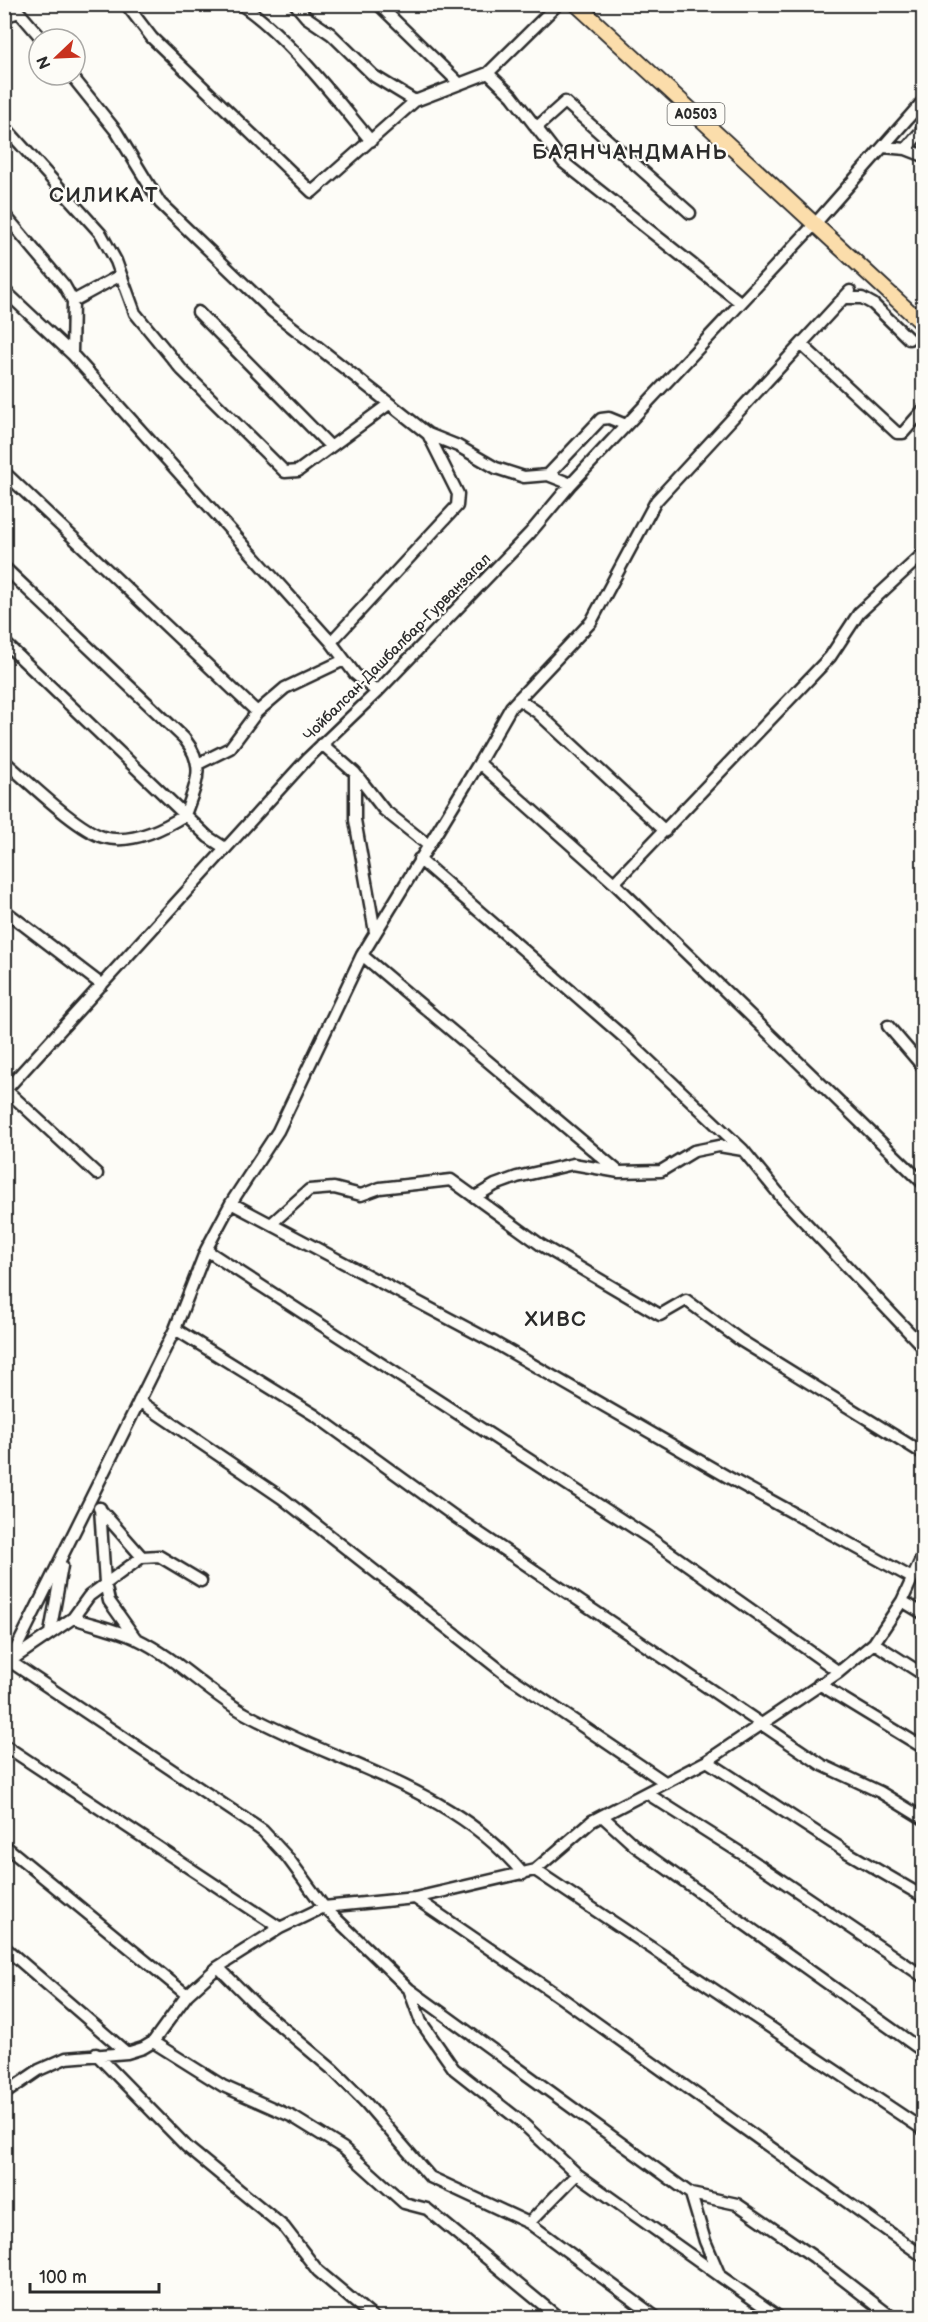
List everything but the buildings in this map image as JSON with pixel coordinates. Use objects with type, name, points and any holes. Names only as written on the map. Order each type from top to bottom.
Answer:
[{"type":"main road","name":"A0503","points":[[576,4],[924,325]]},
{"type":"street","points":[[126,4],[152,38],[312,192],[415,101],[488,73],[558,4]]},
{"type":"street","points":[[240,4],[268,27],[326,87],[371,141]]},
{"type":"street","points":[[295,4],[306,17],[331,34],[374,76],[415,101]]},
{"type":"street","points":[[378,4],[460,84]]},
{"type":"street","points":[[4,17],[19,12],[32,27]]},
{"type":"street","points":[[488,73],[512,96],[563,162],[581,173],[741,303]]},
{"type":"street","points":[[81,87],[116,130],[160,203],[264,304],[428,434],[458,446],[496,468],[524,477],[548,475],[571,483]]},
{"type":"street","name":"Чойбалсан-Дашбалбар-Гурванзагал","points":[[5,1090],[322,744],[376,692],[530,533],[571,483],[814,225],[924,100]]},
{"type":"street","points":[[536,128],[565,102],[690,213]]},
{"type":"street","points":[[4,126],[101,234],[116,261],[119,276],[135,313],[141,321],[181,369],[276,466],[285,472],[298,471],[389,404]]},
{"type":"street","points":[[906,149],[924,128]]},
{"type":"street","points":[[883,147],[906,149],[924,156]]},
{"type":"street","points":[[4,214],[73,301],[72,354]]},
{"type":"street","points":[[73,301],[119,276]]},
{"type":"street","points":[[4,290],[72,354],[331,642],[355,674],[376,692]]},
{"type":"street","points":[[6,1663],[64,1554],[175,1329],[206,1250],[231,1203],[278,1131],[362,955],[479,763],[492,736],[518,699],[591,622],[656,501],[846,295],[873,303],[909,339]]},
{"type":"street","points":[[198,312],[330,446]]},
{"type":"street","points":[[801,344],[897,433],[903,433],[919,423],[924,409]]},
{"type":"street","points":[[548,475],[601,419],[609,418],[626,425]]},
{"type":"street","points":[[331,642],[457,506],[458,494],[428,434]]},
{"type":"street","points":[[4,472],[257,712]]},
{"type":"street","points":[[614,883],[830,657],[859,613],[924,553]]},
{"type":"street","points":[[4,567],[184,738],[195,752],[198,765],[197,784],[185,815],[151,833],[124,839],[102,837],[72,819],[4,761]]},
{"type":"street","points":[[4,642],[185,815],[225,848]]},
{"type":"street","points":[[198,765],[230,748],[257,712],[285,688],[344,660]]},
{"type":"street","points":[[518,699],[537,712],[665,831]]},
{"type":"street","points":[[322,744],[355,773],[384,810],[428,845]]},
{"type":"street","points":[[479,763],[614,883],[924,1184]]},
{"type":"street","points":[[355,773],[355,820],[375,932]]},
{"type":"street","points":[[419,859],[626,1040],[742,1150],[783,1199],[924,1348]]},
{"type":"street","points":[[4,910],[102,985]]},
{"type":"street","points":[[362,955],[619,1172]]},
{"type":"street","points":[[888,1026],[924,1068]]},
{"type":"street","points":[[5,1090],[97,1174]]},
{"type":"street","points":[[475,1197],[495,1185],[517,1177],[573,1164],[619,1172],[661,1171],[694,1151],[719,1146],[742,1150]]},
{"type":"street","points":[[271,1224],[309,1190],[334,1188],[361,1195],[380,1188],[451,1180],[541,1245],[660,1315],[686,1300],[740,1340],[924,1454]]},
{"type":"street","points":[[231,1203],[495,1343],[726,1476],[912,1578]]},
{"type":"street","points":[[206,1250],[648,1537],[839,1672]]},
{"type":"street","points":[[175,1329],[316,1416],[454,1516],[822,1765],[880,1792],[924,1819]]},
{"type":"street","points":[[139,1401],[282,1498],[504,1673],[666,1784]]},
{"type":"street","points":[[91,1497],[142,1557]]},
{"type":"street","points":[[100,1508],[105,1583],[113,1611],[136,1639]]},
{"type":"street","points":[[4,2094],[48,2066],[66,2058],[127,2053],[153,2042],[188,1995],[218,1967],[279,1928],[324,1907],[415,1898],[535,1870],[602,1816],[648,1794],[707,1761],[839,1672],[874,1643],[902,1601],[912,1578],[920,1567],[924,1553]]},
{"type":"street","points":[[50,1634],[64,1554]]},
{"type":"street","points":[[6,1663],[72,1618],[89,1596],[142,1557],[159,1556],[201,1581]]},
{"type":"street","points":[[902,1601],[924,1614]]},
{"type":"street","points":[[72,1618],[136,1639],[246,1713],[387,1779],[467,1820],[502,1848],[523,1874]]},
{"type":"street","points":[[874,1643],[924,1675]]},
{"type":"street","points":[[6,1663],[263,1831],[288,1858],[324,1907],[409,1989],[691,2194],[737,2204],[814,2257],[893,2318]]},
{"type":"street","points":[[819,1684],[924,1748]]},
{"type":"street","points":[[4,1745],[279,1928]]},
{"type":"street","points":[[707,1761],[845,1851],[924,1897]]},
{"type":"street","points":[[648,1794],[744,1855],[924,1977]]},
{"type":"street","points":[[602,1816],[635,1846],[924,2052]]},
{"type":"street","points":[[4,1845],[188,1995]]},
{"type":"street","points":[[535,1870],[924,2130]]},
{"type":"street","points":[[415,1898],[560,1997],[924,2257]]},
{"type":"street","points":[[4,1947],[127,2053]]},
{"type":"street","points":[[218,1967],[258,2007],[341,2078],[430,2177],[529,2223],[657,2318]]},
{"type":"street","points":[[409,1989],[421,2022],[454,2069],[519,2120],[577,2174],[780,2318]]},
{"type":"street","points":[[153,2042],[223,2086],[293,2117],[343,2148],[404,2203],[427,2209],[559,2318]]},
{"type":"street","points":[[96,2054],[187,2147],[284,2227],[318,2271],[374,2318]]},
{"type":"street","points":[[529,2223],[577,2174]]},
{"type":"street","points":[[691,2194],[705,2241],[720,2276]]},
{"type":"district","name":"БАЯНЧАНДМАНЬ","points":[[630,152]]},
{"type":"district","name":"СИЛИКАТ","points":[[104,195]]},
{"type":"district","name":"ХИВС","points":[[556,1319]]}]
